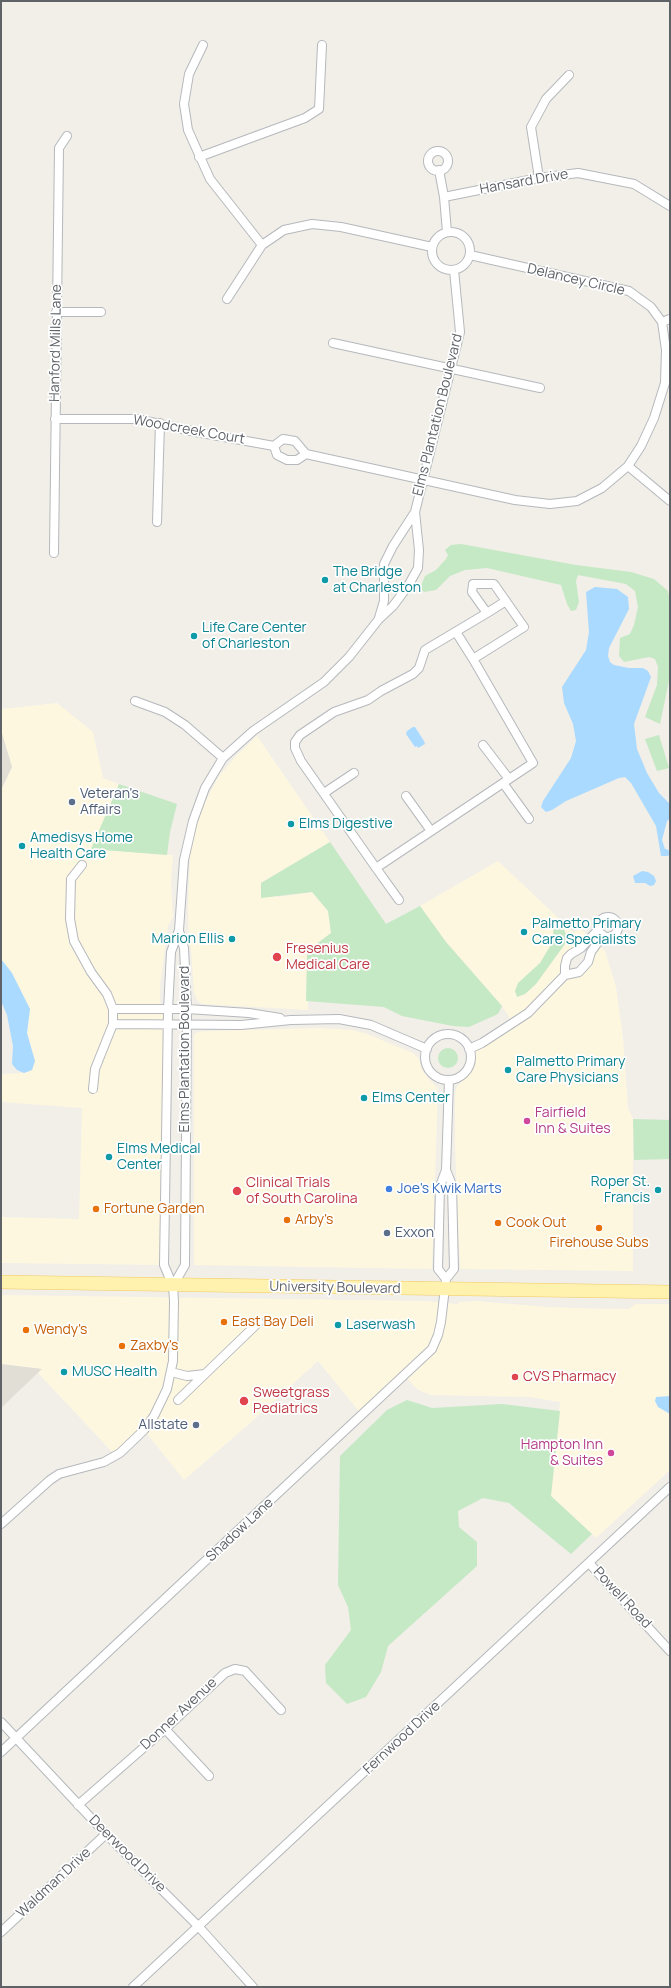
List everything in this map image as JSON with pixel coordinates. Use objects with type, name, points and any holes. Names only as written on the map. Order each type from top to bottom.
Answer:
[{"type":"main road","name":"University Boulevard","points":[[1,1282],[173,1286],[445,1284],[670,1292]]},
{"type":"street","points":[[203,45],[189,74],[184,104],[188,130],[210,179],[262,245]]},
{"type":"street","points":[[199,157],[305,118],[319,109],[322,45]]},
{"type":"street","points":[[539,178],[531,127],[546,99],[569,75]]},
{"type":"street","name":"Hanford Mills Lane","points":[[54,553],[59,148],[67,136]]},
{"type":"street","points":[[439,170],[444,197],[447,232]]},
{"type":"street","name":"Hansard Drive","points":[[444,197],[539,178],[578,173],[602,176],[634,184],[670,206]]},
{"type":"street","points":[[227,299],[262,245],[284,230],[312,224],[341,226],[432,247]]},
{"type":"street","points":[[447,232],[455,232],[462,235],[470,248],[470,255],[467,262],[454,270],[447,270],[440,267],[435,262],[432,255],[432,247],[435,240],[440,235],[447,232]]},
{"type":"street","name":"Delancey Circle","points":[[306,454],[422,481],[515,500],[550,504],[577,501],[602,488],[628,466],[641,446],[654,418],[665,383],[666,321],[651,307],[629,291],[470,255]]},
{"type":"street","name":"Elms Plantation Boulevard","points":[[173,1286],[164,1265],[167,1023],[171,952],[179,930],[184,860],[193,821],[205,788],[223,758],[253,731],[324,682],[349,657],[379,619],[408,586],[418,568],[419,550],[415,512],[460,332],[454,270]]},
{"type":"street","points":[[56,312],[101,312]]},
{"type":"street","points":[[333,343],[450,370],[540,388]]},
{"type":"street","name":"Woodcreek Court","points":[[55,419],[137,419],[196,432],[274,446],[283,438],[295,442],[306,454]]},
{"type":"street","points":[[157,522],[160,423]]},
{"type":"street","points":[[274,446],[277,455],[287,460],[297,460],[306,454]]},
{"type":"street","points":[[628,466],[670,502]]},
{"type":"street","name":"Elms Plantation Boulevard","points":[[379,619],[384,601],[384,564],[393,546],[415,512]]},
{"type":"street","points":[[473,659],[524,627],[494,584],[473,584],[472,592],[487,614]]},
{"type":"street","points":[[399,900],[300,761],[295,748],[295,742],[300,735],[334,712],[368,700],[381,690],[413,674],[418,668],[425,650],[487,614],[506,601]]},
{"type":"street","points":[[376,868],[533,763],[456,632]]},
{"type":"street","points":[[136,701],[165,712],[185,725],[223,758]]},
{"type":"street","points":[[483,745],[529,819]]},
{"type":"street","points":[[324,793],[354,773]]},
{"type":"street","points":[[406,796],[431,831]]},
{"type":"street","points":[[82,865],[71,879],[70,919],[74,941],[91,972],[107,994],[113,1009],[113,1024],[95,1069],[93,1089]]},
{"type":"street","name":"Elms Plantation Boulevard","points":[[173,1286],[185,1265],[187,1008],[184,948],[179,930]]},
{"type":"street","points":[[469,1049],[482,1043],[528,1013],[565,975],[580,972],[588,962],[600,932],[567,958],[565,975]]},
{"type":"street","points":[[113,1009],[168,1010],[187,1008],[249,1013],[291,1020]]},
{"type":"street","points":[[113,1024],[167,1023],[186,1026],[242,1025],[291,1020],[339,1019],[371,1025],[427,1048]]},
{"type":"street","points":[[447,1035],[460,1038],[469,1049],[471,1056],[467,1070],[456,1079],[442,1079],[430,1071],[425,1058],[427,1048],[434,1039],[447,1035]]},
{"type":"street","points":[[445,1284],[438,1269],[440,1186],[446,1170],[449,1080]]},
{"type":"street","name":"Shadow Lane","points":[[1,1752],[432,1349],[438,1335],[445,1284],[454,1269],[452,1185],[446,1170]]},
{"type":"street","points":[[1,1524],[50,1480],[59,1474],[104,1462],[120,1453],[144,1430],[154,1416],[167,1389],[174,1340],[173,1286]]},
{"type":"street","points":[[178,1400],[259,1322]]},
{"type":"street","points":[[170,1372],[187,1376],[206,1373]]},
{"type":"street","name":"Fernwood Drive","points":[[133,1987],[670,1487]]},
{"type":"street","name":"Powell Road","points":[[589,1563],[670,1651]]},
{"type":"street","name":"Donner Avenue","points":[[78,1805],[165,1729],[218,1678],[235,1669],[245,1671],[281,1710]]},
{"type":"street","name":"Deerwood Drive","points":[[1,1722],[106,1834],[199,1927],[253,1987]]},
{"type":"street","points":[[165,1729],[209,1776]]},
{"type":"street","name":"Waldman Drive","points":[[1,1932],[106,1834]]},
{"type":"shaded area","points":[[57,703],[93,732],[103,778],[119,784],[92,849],[173,855],[171,882],[173,917],[168,926],[160,986],[160,1001],[167,1023],[164,1265],[1,1263],[1,1217],[79,1219],[82,1108],[1,1102],[1,1074],[24,1073],[32,1070],[35,1061],[27,1033],[28,1023],[12,973],[1,959],[1,790],[12,767],[1,730],[1,709]]},
{"type":"shaded area","points":[[1,730],[12,767],[1,790]]},
{"type":"shaded area","points":[[257,736],[330,842],[261,883],[278,897],[313,892],[328,911],[331,933],[307,951],[308,1010],[202,1004],[197,1000],[194,992],[191,949],[189,945],[188,907],[190,855],[195,829],[205,802],[219,776],[236,756]]},
{"type":"shaded area","points":[[498,861],[573,932],[580,929],[592,938],[571,954],[565,975],[580,972],[598,944],[605,951],[616,987],[623,1038],[628,1108],[633,1119],[633,1271],[460,1269],[455,1144],[455,1092],[458,1085],[469,1075],[474,1066],[476,1054],[474,1047],[513,1023],[502,1006],[446,942],[420,906]]},
{"type":"shaded area","points":[[319,1028],[353,1030],[367,1034],[413,1053],[419,1059],[423,1072],[438,1089],[432,1269],[194,1265],[194,1035],[198,1032],[206,1031]]},
{"type":"shaded area","points":[[1,1295],[426,1301],[457,1304],[460,1302],[476,1301],[547,1307],[607,1309],[629,1309],[636,1304],[670,1304],[670,1470],[596,1538],[551,1496],[560,1402],[529,1397],[430,1395],[417,1389],[405,1376],[362,1415],[318,1361],[249,1424],[184,1480],[144,1430],[116,1456],[38,1373],[41,1369],[1,1364]]},
{"type":"shaded area","points":[[1,1364],[42,1369],[1,1408]]},
{"type":"green space","points":[[461,544],[576,565],[631,572],[654,579],[668,591],[670,601],[670,676],[660,724],[645,717],[657,685],[658,667],[655,659],[649,657],[624,662],[619,656],[620,638],[630,634],[634,625],[638,607],[635,591],[626,584],[578,575],[576,581],[579,602],[576,610],[571,611],[567,604],[561,585],[487,568],[465,570],[450,576],[436,590],[424,592],[420,588],[425,576],[436,570],[446,559],[448,555],[445,550],[451,545]]},
{"type":"green space","points":[[659,735],[669,768],[657,771],[645,739]]},
{"type":"green space","points":[[119,784],[177,804],[170,832],[167,855],[91,849]]},
{"type":"green space","points":[[330,842],[386,924],[420,906],[446,942],[502,1006],[498,1014],[469,1027],[453,1026],[402,1016],[384,1007],[306,1001],[307,951],[331,933],[328,911],[312,892],[261,898],[261,883]]},
{"type":"green space","points":[[561,923],[566,934],[565,944],[536,984],[525,994],[517,997],[515,991],[518,983],[540,963],[552,943],[554,926]]},
{"type":"green space","points":[[448,1048],[455,1051],[458,1058],[455,1065],[448,1068],[441,1065],[438,1058],[441,1051]]},
{"type":"green space","points":[[633,1119],[670,1120],[670,1159],[634,1160]]},
{"type":"green space","points":[[407,1400],[432,1408],[502,1404],[560,1411],[551,1496],[592,1534],[571,1554],[509,1503],[483,1498],[458,1511],[459,1527],[477,1542],[477,1566],[388,1646],[381,1672],[366,1697],[347,1704],[326,1683],[325,1665],[351,1630],[348,1607],[338,1585],[340,1456],[387,1410]]},
{"type":"water","points":[[595,587],[617,589],[628,597],[629,609],[609,648],[608,656],[610,662],[614,665],[629,668],[643,668],[648,671],[651,677],[634,724],[637,749],[647,773],[659,793],[670,804],[670,819],[667,821],[662,840],[665,849],[670,852],[670,855],[667,856],[661,856],[656,826],[631,783],[625,777],[619,778],[566,801],[552,810],[546,812],[541,807],[543,801],[571,758],[576,741],[573,724],[564,703],[562,687],[586,650],[589,632],[586,592]]},
{"type":"water","points":[[415,727],[425,744],[418,748],[417,746],[415,747],[406,734],[407,731]]},
{"type":"water","points":[[642,871],[648,872],[654,876],[656,881],[654,885],[650,886],[645,883],[635,883],[633,876]]},
{"type":"water","points":[[1,959],[12,973],[30,1009],[27,1033],[35,1061],[32,1070],[24,1073],[17,1070],[12,1064],[13,1046],[7,1015],[1,1001]]},
{"type":"water","points":[[670,1396],[670,1414],[658,1407],[655,1401],[656,1397]]},
{"type":"place","name":"The Bridge at Charleston","points":[[325,580]]},
{"type":"place","name":"Life Care Center of Charleston","points":[[194,636]]},
{"type":"place","name":"Veteran's Affairs","points":[[72,802]]},
{"type":"place","name":"Elms Digestive","points":[[291,824]]},
{"type":"place","name":"Amedisys Home Health Care","points":[[22,846]]},
{"type":"place","name":"Palmetto Primary Care Specialists","points":[[524,932]]},
{"type":"place","name":"Marion Ellis","points":[[232,939]]},
{"type":"place","name":"Fresenius Medical Care","points":[[277,957]]},
{"type":"place","name":"Palmetto Primary Care Physicians","points":[[508,1070]]},
{"type":"place","name":"Elms Center","points":[[364,1098]]},
{"type":"place","name":"Fairfield Inn & Suites","points":[[527,1121]]},
{"type":"place","name":"Elms Medical Center","points":[[109,1157]]},
{"type":"place","name":"Joe's Kwik Marts","points":[[389,1189]]},
{"type":"place","name":"Roper St. Francis","points":[[658,1190]]},
{"type":"place","name":"Clinical Trials of South Carolina","points":[[237,1191]]},
{"type":"place","name":"Fortune Garden","points":[[96,1209]]},
{"type":"place","name":"Arby's","points":[[287,1220]]},
{"type":"place","name":"Cook Out","points":[[498,1223]]},
{"type":"place","name":"Firehouse Subs","points":[[599,1228]]},
{"type":"place","name":"Exxon","points":[[387,1233]]},
{"type":"place","name":"East Bay Deli","points":[[224,1322]]},
{"type":"place","name":"Laserwash","points":[[338,1325]]},
{"type":"place","name":"Wendy's","points":[[26,1330]]},
{"type":"place","name":"Zaxby's","points":[[122,1346]]},
{"type":"place","name":"MUSC Health","points":[[64,1372]]},
{"type":"place","name":"CVS Pharmacy","points":[[515,1377]]},
{"type":"place","name":"Sweetgrass Pediatrics","points":[[244,1401]]},
{"type":"place","name":"Allstate","points":[[196,1425]]},
{"type":"place","name":"Hampton Inn & Suites","points":[[611,1453]]}]
